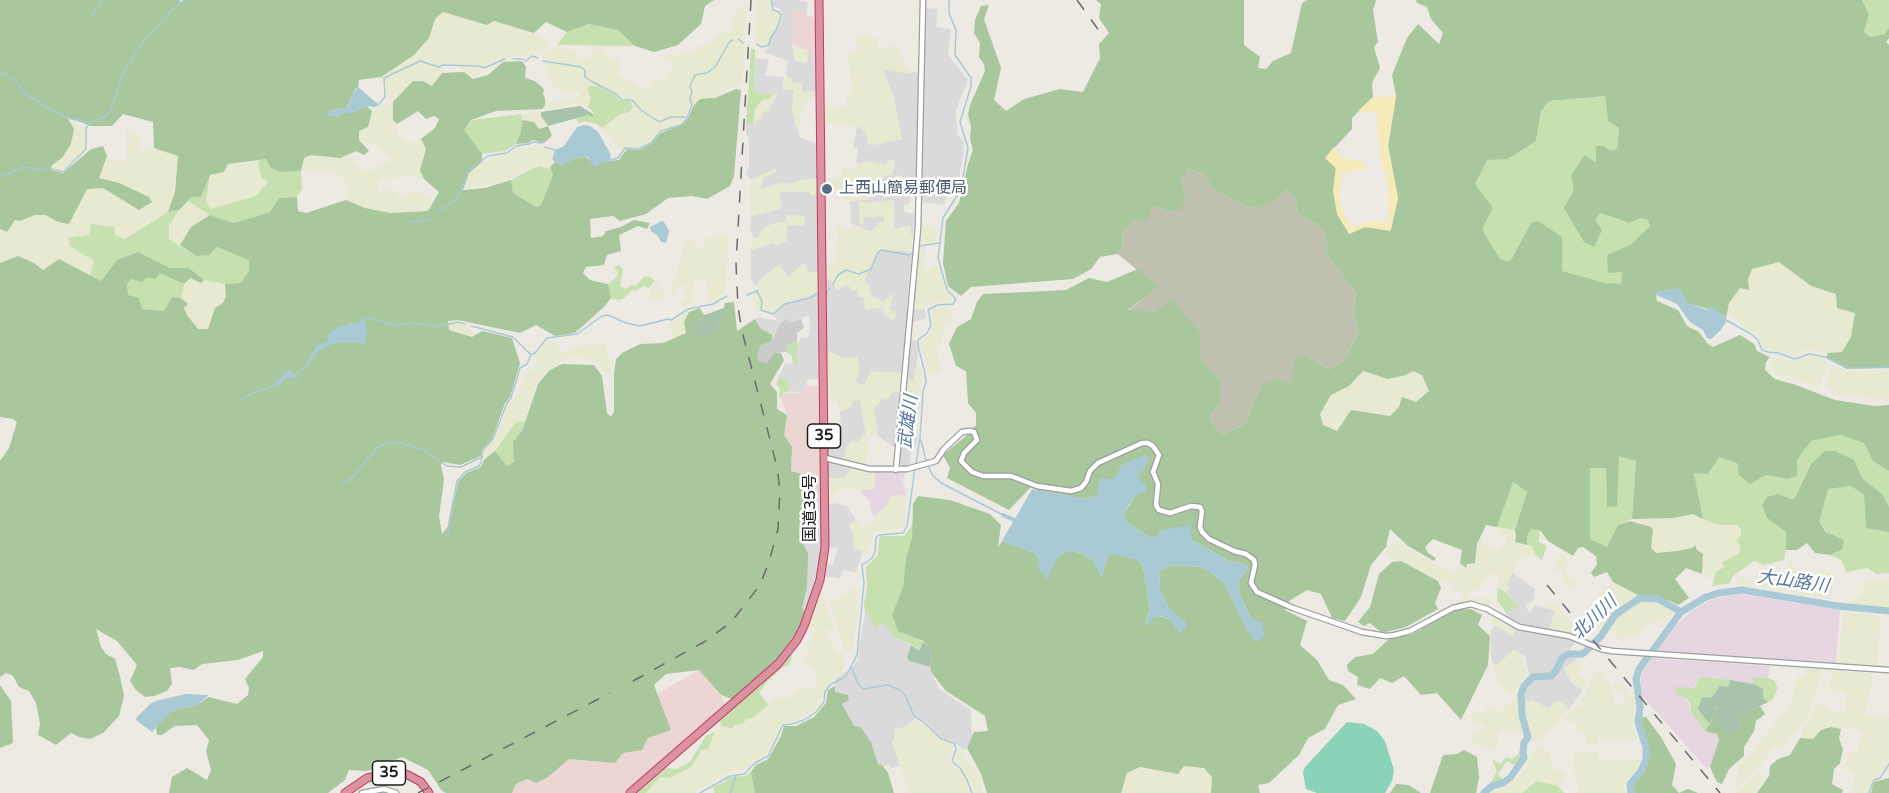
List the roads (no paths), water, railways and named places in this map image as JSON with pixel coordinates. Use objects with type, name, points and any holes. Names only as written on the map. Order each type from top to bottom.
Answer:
[{"type":"highway","name":"国道35号","points":[[630,793],[769,673],[797,640],[814,602],[825,546],[819,0]]},
{"type":"highway","name":"35","points":[[345,793],[367,778],[395,772],[408,775],[421,782],[429,793]]},
{"type":"street","points":[[896,470],[918,228],[923,0]]},
{"type":"street","points":[[825,458],[858,467],[909,469],[936,461],[944,449],[962,432],[970,431],[974,432],[976,441],[964,453],[961,461],[972,472],[983,476],[1011,476],[1037,486],[1071,491],[1081,488],[1090,471],[1098,463],[1142,443],[1148,444],[1153,446],[1159,455],[1153,472],[1158,484],[1156,505],[1159,510],[1170,513],[1191,506],[1200,507],[1202,511],[1200,527],[1209,539],[1250,556],[1255,565],[1251,576],[1253,588],[1257,592],[1269,599],[1362,632],[1386,636],[1410,631],[1463,604],[1478,605],[1518,627],[1569,636],[1618,652],[1889,670]]},
{"type":"street","name":"35","points":[[362,793],[384,789],[396,793]]},
{"type":"water","points":[[358,87],[379,105],[367,106],[351,113],[344,113],[339,117],[328,115],[330,111],[347,108],[351,96]]},
{"type":"water","points":[[584,125],[598,132],[610,153],[611,162],[601,162],[596,167],[588,157],[584,156],[576,157],[562,165],[555,162],[552,159],[555,150],[564,146],[577,127]]},
{"type":"water","points":[[662,221],[669,231],[666,243],[661,242],[650,227]]},
{"type":"water","points":[[1680,286],[1689,304],[1707,310],[1715,307],[1726,318],[1720,331],[1711,339],[1707,338],[1703,330],[1690,322],[1677,304],[1656,295],[1655,292],[1677,289]]},
{"type":"water","points":[[364,318],[367,329],[365,344],[336,343],[325,347],[304,368],[316,346],[328,341],[328,334],[341,325],[346,326],[351,322],[355,324]]},
{"type":"water","points":[[291,370],[300,380],[293,377],[287,378],[278,386],[270,388],[286,371]]},
{"type":"water","points":[[1145,455],[1149,460],[1137,477],[1147,486],[1145,492],[1137,494],[1128,506],[1124,513],[1126,522],[1149,537],[1156,537],[1161,530],[1190,525],[1192,540],[1229,561],[1247,565],[1248,569],[1238,581],[1240,595],[1251,618],[1263,623],[1264,636],[1257,642],[1248,631],[1224,583],[1200,567],[1169,565],[1159,572],[1160,590],[1170,610],[1186,622],[1186,627],[1180,634],[1170,620],[1161,616],[1154,617],[1147,626],[1145,625],[1150,609],[1143,566],[1136,559],[1109,555],[1102,577],[1094,561],[1081,553],[1068,551],[1059,556],[1049,573],[1048,580],[1038,569],[1039,562],[1035,553],[1002,541],[1032,489],[1082,499],[1096,496],[1100,478],[1114,479],[1122,465]]},
{"type":"water","points":[[186,694],[209,695],[197,705],[172,711],[152,732],[136,720],[151,703]]},
{"type":"waterway","points":[[92,15],[102,0]]},
{"type":"waterway","points":[[52,169],[63,172],[86,149],[86,128],[111,110],[123,74],[141,44],[175,7],[186,0]]},
{"type":"waterway","points":[[756,44],[762,47],[769,45],[777,28],[781,16],[779,12],[773,10],[771,0]]},
{"type":"waterway","name":"武雄川","points":[[916,464],[926,382],[918,340],[927,333],[931,325],[928,310],[937,305],[953,304],[956,299],[947,290],[938,258],[943,218],[961,189],[968,148],[960,122],[971,86],[971,78],[955,55],[956,30],[949,13],[949,0]]},
{"type":"waterway","points":[[738,39],[743,43]]},
{"type":"waterway","points":[[611,160],[618,158],[625,148],[638,149],[651,143],[661,131],[681,125],[686,120],[692,105],[690,86],[695,75],[707,73],[715,67],[730,41],[733,40]]},
{"type":"waterway","points":[[513,59],[526,61],[532,56],[538,58]]},
{"type":"waterway","points":[[379,104],[385,97],[384,78],[420,61],[439,67],[443,65],[484,68],[505,59]]},
{"type":"waterway","points":[[543,61],[581,67],[585,70],[585,77],[616,94],[622,100],[632,100],[641,110],[659,122],[671,117],[685,117]]},
{"type":"waterway","points":[[0,74],[5,74],[19,84],[24,93],[55,112],[71,119],[88,122]]},
{"type":"waterway","points":[[437,213],[458,198],[468,171],[488,156],[507,153],[516,146],[533,142],[542,143]]},
{"type":"waterway","points":[[545,147],[555,150]]},
{"type":"waterway","points":[[0,177],[23,167],[42,170],[47,168]]},
{"type":"waterway","points":[[411,222],[430,219]]},
{"type":"waterway","points":[[920,246],[939,243]]},
{"type":"waterway","points":[[833,284],[838,275],[846,270],[859,274],[871,269],[881,250],[909,255],[911,253]]},
{"type":"waterway","points":[[827,291],[830,288]]},
{"type":"waterway","points":[[747,295],[757,291],[762,302],[761,310],[773,314],[785,304],[809,298],[820,292]]},
{"type":"waterway","points":[[471,326],[513,337],[531,355],[547,338],[577,334],[602,316],[608,315],[640,326],[671,320],[688,309],[713,304],[727,296]]},
{"type":"waterway","points":[[364,319],[397,325],[411,323],[441,326],[458,322],[465,324]]},
{"type":"waterway","points":[[1726,320],[1751,334],[1758,340],[1762,350],[1768,352],[1795,359],[1809,354],[1825,357],[1848,368],[1889,367]]},
{"type":"waterway","points":[[448,536],[457,481],[465,472],[479,466],[483,450],[493,439],[511,398],[520,368],[527,364],[531,355]]},
{"type":"waterway","points":[[295,375],[305,367]]},
{"type":"waterway","points":[[241,400],[250,394],[271,387]]},
{"type":"waterway","points":[[921,440],[926,461]]},
{"type":"waterway","points":[[340,484],[351,479],[377,448],[387,443],[400,443],[422,449],[447,466],[461,467],[482,457]]},
{"type":"waterway","points":[[928,466],[933,476],[941,483],[1003,515]]},
{"type":"waterway","name":"武雄川","points":[[700,793],[730,776],[744,774],[755,763],[768,756],[783,725],[804,720],[816,712],[824,702],[825,692],[830,685],[846,676],[857,655],[864,583],[862,565],[872,558],[875,552],[876,537],[903,533],[907,526],[915,468]]},
{"type":"waterway","points":[[1003,515],[1014,520]]},
{"type":"waterway","name":"大山路川","points":[[1631,793],[1630,784],[1641,771],[1646,760],[1646,748],[1638,722],[1640,707],[1636,679],[1639,669],[1681,612],[1706,597],[1742,590],[1838,606],[1889,611]]},
{"type":"waterway","name":"北川川","points":[[1484,793],[1492,786],[1510,778],[1524,758],[1524,743],[1528,737],[1522,715],[1521,694],[1524,686],[1533,677],[1551,676],[1562,658],[1569,654],[1585,652],[1601,636],[1615,615],[1640,598],[1658,599],[1681,612]]},
{"type":"waterway","name":"武雄川","points":[[852,668],[857,682],[863,689],[888,685],[900,690],[905,695],[914,716],[941,739],[954,743],[956,749],[952,761],[960,768],[972,793]]},
{"type":"waterway","points":[[1869,793],[1874,780],[1880,778],[1889,764]]},
{"type":"waterway","points":[[730,793],[736,775]]},
{"type":"railway","points":[[633,681],[704,642],[736,616],[760,585],[778,529],[780,490],[777,467],[738,307],[736,264],[751,0]]},
{"type":"railway","points":[[1077,0],[1100,32]]},
{"type":"railway","points":[[1547,585],[1720,793]]},
{"type":"railway","points":[[418,793],[610,693]]},
{"type":"place","name":"上西山簡易郵便局","points":[[827,189]]}]
